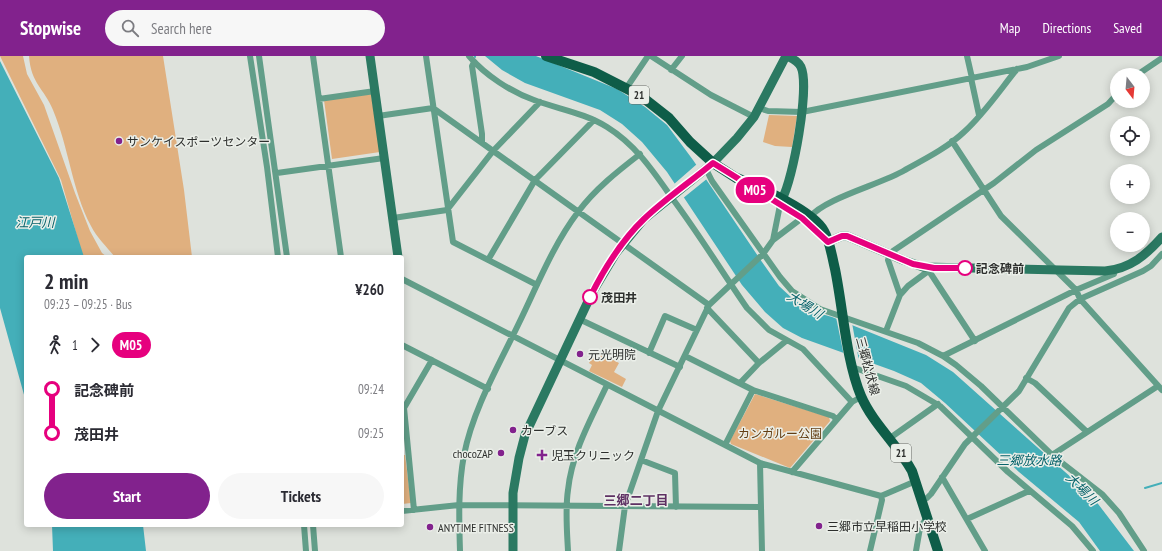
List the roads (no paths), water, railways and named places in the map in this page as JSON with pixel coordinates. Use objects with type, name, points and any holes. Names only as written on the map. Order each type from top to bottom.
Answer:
[{"type":"main road","name":"三郷松伏線","points":[[546,56],[562,59],[627,87],[661,110],[707,168],[736,178],[781,202],[806,217],[824,231],[836,273],[852,364],[861,397],[878,423],[906,460],[923,500],[938,551]]},
{"type":"street","points":[[250,56],[267,167],[278,255]]},
{"type":"street","points":[[259,56],[277,173],[287,255]]},
{"type":"street","points":[[313,56],[341,255]]},
{"type":"street","points":[[370,56],[398,255]]},
{"type":"street","points":[[426,56],[447,210],[453,242],[537,285]]},
{"type":"street","points":[[469,56],[474,62],[502,83],[540,102],[594,120],[625,139],[640,154],[673,196],[734,283],[747,308],[760,323],[786,341],[803,349],[852,402]]},
{"type":"street","points":[[627,87],[650,56],[711,95],[754,117]]},
{"type":"street","points":[[671,70],[682,56]]},
{"type":"street","points":[[513,551],[512,506],[515,478],[525,435],[597,283],[622,243],[644,219],[707,168],[738,138],[754,117],[787,56],[798,62],[803,74],[802,112],[795,154],[781,202],[773,240]]},
{"type":"street","points":[[967,56],[979,115]]},
{"type":"street","points":[[759,108],[768,111],[802,112],[1017,69],[1059,56]]},
{"type":"street","points":[[1147,68],[1162,58]]},
{"type":"street","points":[[474,62],[472,66],[482,142]]},
{"type":"street","points":[[619,551],[625,506],[658,411],[708,307],[761,256],[773,240],[806,217],[842,197],[904,171],[964,132],[1017,69]]},
{"type":"street","points":[[319,99],[375,91]]},
{"type":"street","points":[[393,218],[447,210],[493,151],[540,102]]},
{"type":"street","points":[[900,295],[888,260],[894,252],[984,190],[1036,150],[1110,102]]},
{"type":"street","points":[[378,116],[433,108],[535,180],[708,307],[759,363]]},
{"type":"street","points":[[488,260],[535,180],[594,120]]},
{"type":"street","points":[[952,141],[1001,216],[1076,291],[1080,299],[1161,387],[1052,454]]},
{"type":"street","points":[[460,551],[459,505],[465,453],[475,418],[512,336],[560,240],[578,212],[614,174],[640,154]]},
{"type":"street","points":[[277,173],[384,158]]},
{"type":"street","points":[[707,168],[712,181],[761,256],[804,300],[820,309],[843,318],[886,331],[918,343],[943,356],[965,372],[1052,454],[1110,502],[1144,551]]},
{"type":"street","points":[[828,242],[842,236],[847,236],[913,264],[931,269],[1115,270],[1141,259],[1162,237]]},
{"type":"street","points":[[923,500],[927,498],[972,436],[1019,391],[1069,308],[1080,299],[1143,271],[1151,266],[1162,254]]},
{"type":"street","points":[[886,331],[900,295],[908,286],[931,269]]},
{"type":"street","points":[[931,269],[975,341]]},
{"type":"street","points":[[943,356],[1114,274],[1115,270]]},
{"type":"street","points":[[404,280],[760,463],[881,496],[916,481]]},
{"type":"street","points":[[649,353],[665,316],[697,330]]},
{"type":"street","points":[[579,320],[680,366]]},
{"type":"street","points":[[740,383],[759,363],[786,341]]},
{"type":"street","points":[[404,346],[488,389]]},
{"type":"street","points":[[685,356],[753,390],[833,416],[836,419]]},
{"type":"street","points":[[404,406],[432,360]]},
{"type":"street","points":[[852,364],[906,386],[938,404],[972,436],[991,457],[1029,491],[1072,526],[1093,551]]},
{"type":"street","points":[[1026,378],[1035,383],[1087,432]]},
{"type":"street","points":[[568,551],[566,506],[571,470],[580,444],[607,385]]},
{"type":"street","points":[[725,445],[753,390]]},
{"type":"street","points":[[792,472],[836,419],[852,402],[861,397]]},
{"type":"street","points":[[890,438],[938,404]]},
{"type":"street","points":[[404,430],[405,451],[414,510]]},
{"type":"street","points":[[641,460],[675,473],[676,507]]},
{"type":"street","points":[[760,463],[762,551]]},
{"type":"street","points":[[942,477],[985,551]]},
{"type":"street","points":[[967,519],[1029,491]]},
{"type":"street","points":[[870,551],[882,500],[881,496]]},
{"type":"street","points":[[404,511],[459,505],[760,507]]},
{"type":"street","points":[[916,551],[920,528],[928,516]]},
{"type":"street","points":[[304,527],[306,551]]},
{"type":"street","points":[[313,527],[315,551]]},
{"type":"water","name":"三郷放水路","points":[[485,56],[536,56],[617,89],[645,107],[667,125],[693,160],[779,286],[793,299],[811,311],[832,317],[926,355],[953,372],[1092,496],[1134,551],[1100,551],[1079,522],[1019,472],[945,403],[921,383],[894,371],[802,338],[783,328],[765,312],[742,285],[667,172],[642,142],[622,124],[600,110],[525,83],[502,70]]},
{"type":"water","name":"江戸川","points":[[0,61],[59,178],[83,255],[24,255],[24,395],[0,308]]},
{"type":"water","points":[[52,527],[143,527],[146,551],[53,551]]},
{"type":"waterway","points":[[1145,488],[1162,483]]},
{"type":"waterway","name":"大場川","points":[[1093,501],[1100,499]]},
{"type":"place","name":"サンケイスポーツセンター","points":[[119,141]]},
{"type":"place","name":"記念碑前","points":[[965,268]]},
{"type":"place","name":"茂田井","points":[[590,297]]},
{"type":"place","name":"元光明院","points":[[580,354]]},
{"type":"place","name":"カーブス","points":[[513,430]]},
{"type":"place","name":"chocoZAP","points":[[501,453]]},
{"type":"place","name":"児玉クリニック","points":[[542,455]]},
{"type":"place","name":"三郷市立早稲田小学校","points":[[819,526]]},
{"type":"place","name":"ANYTIME FITNESS","points":[[430,527]]},
{"type":"district","name":"三郷二丁目","points":[[636,500]]},
{"type":"park label","name":"カンガルー公園","points":[[780,433]]}]
